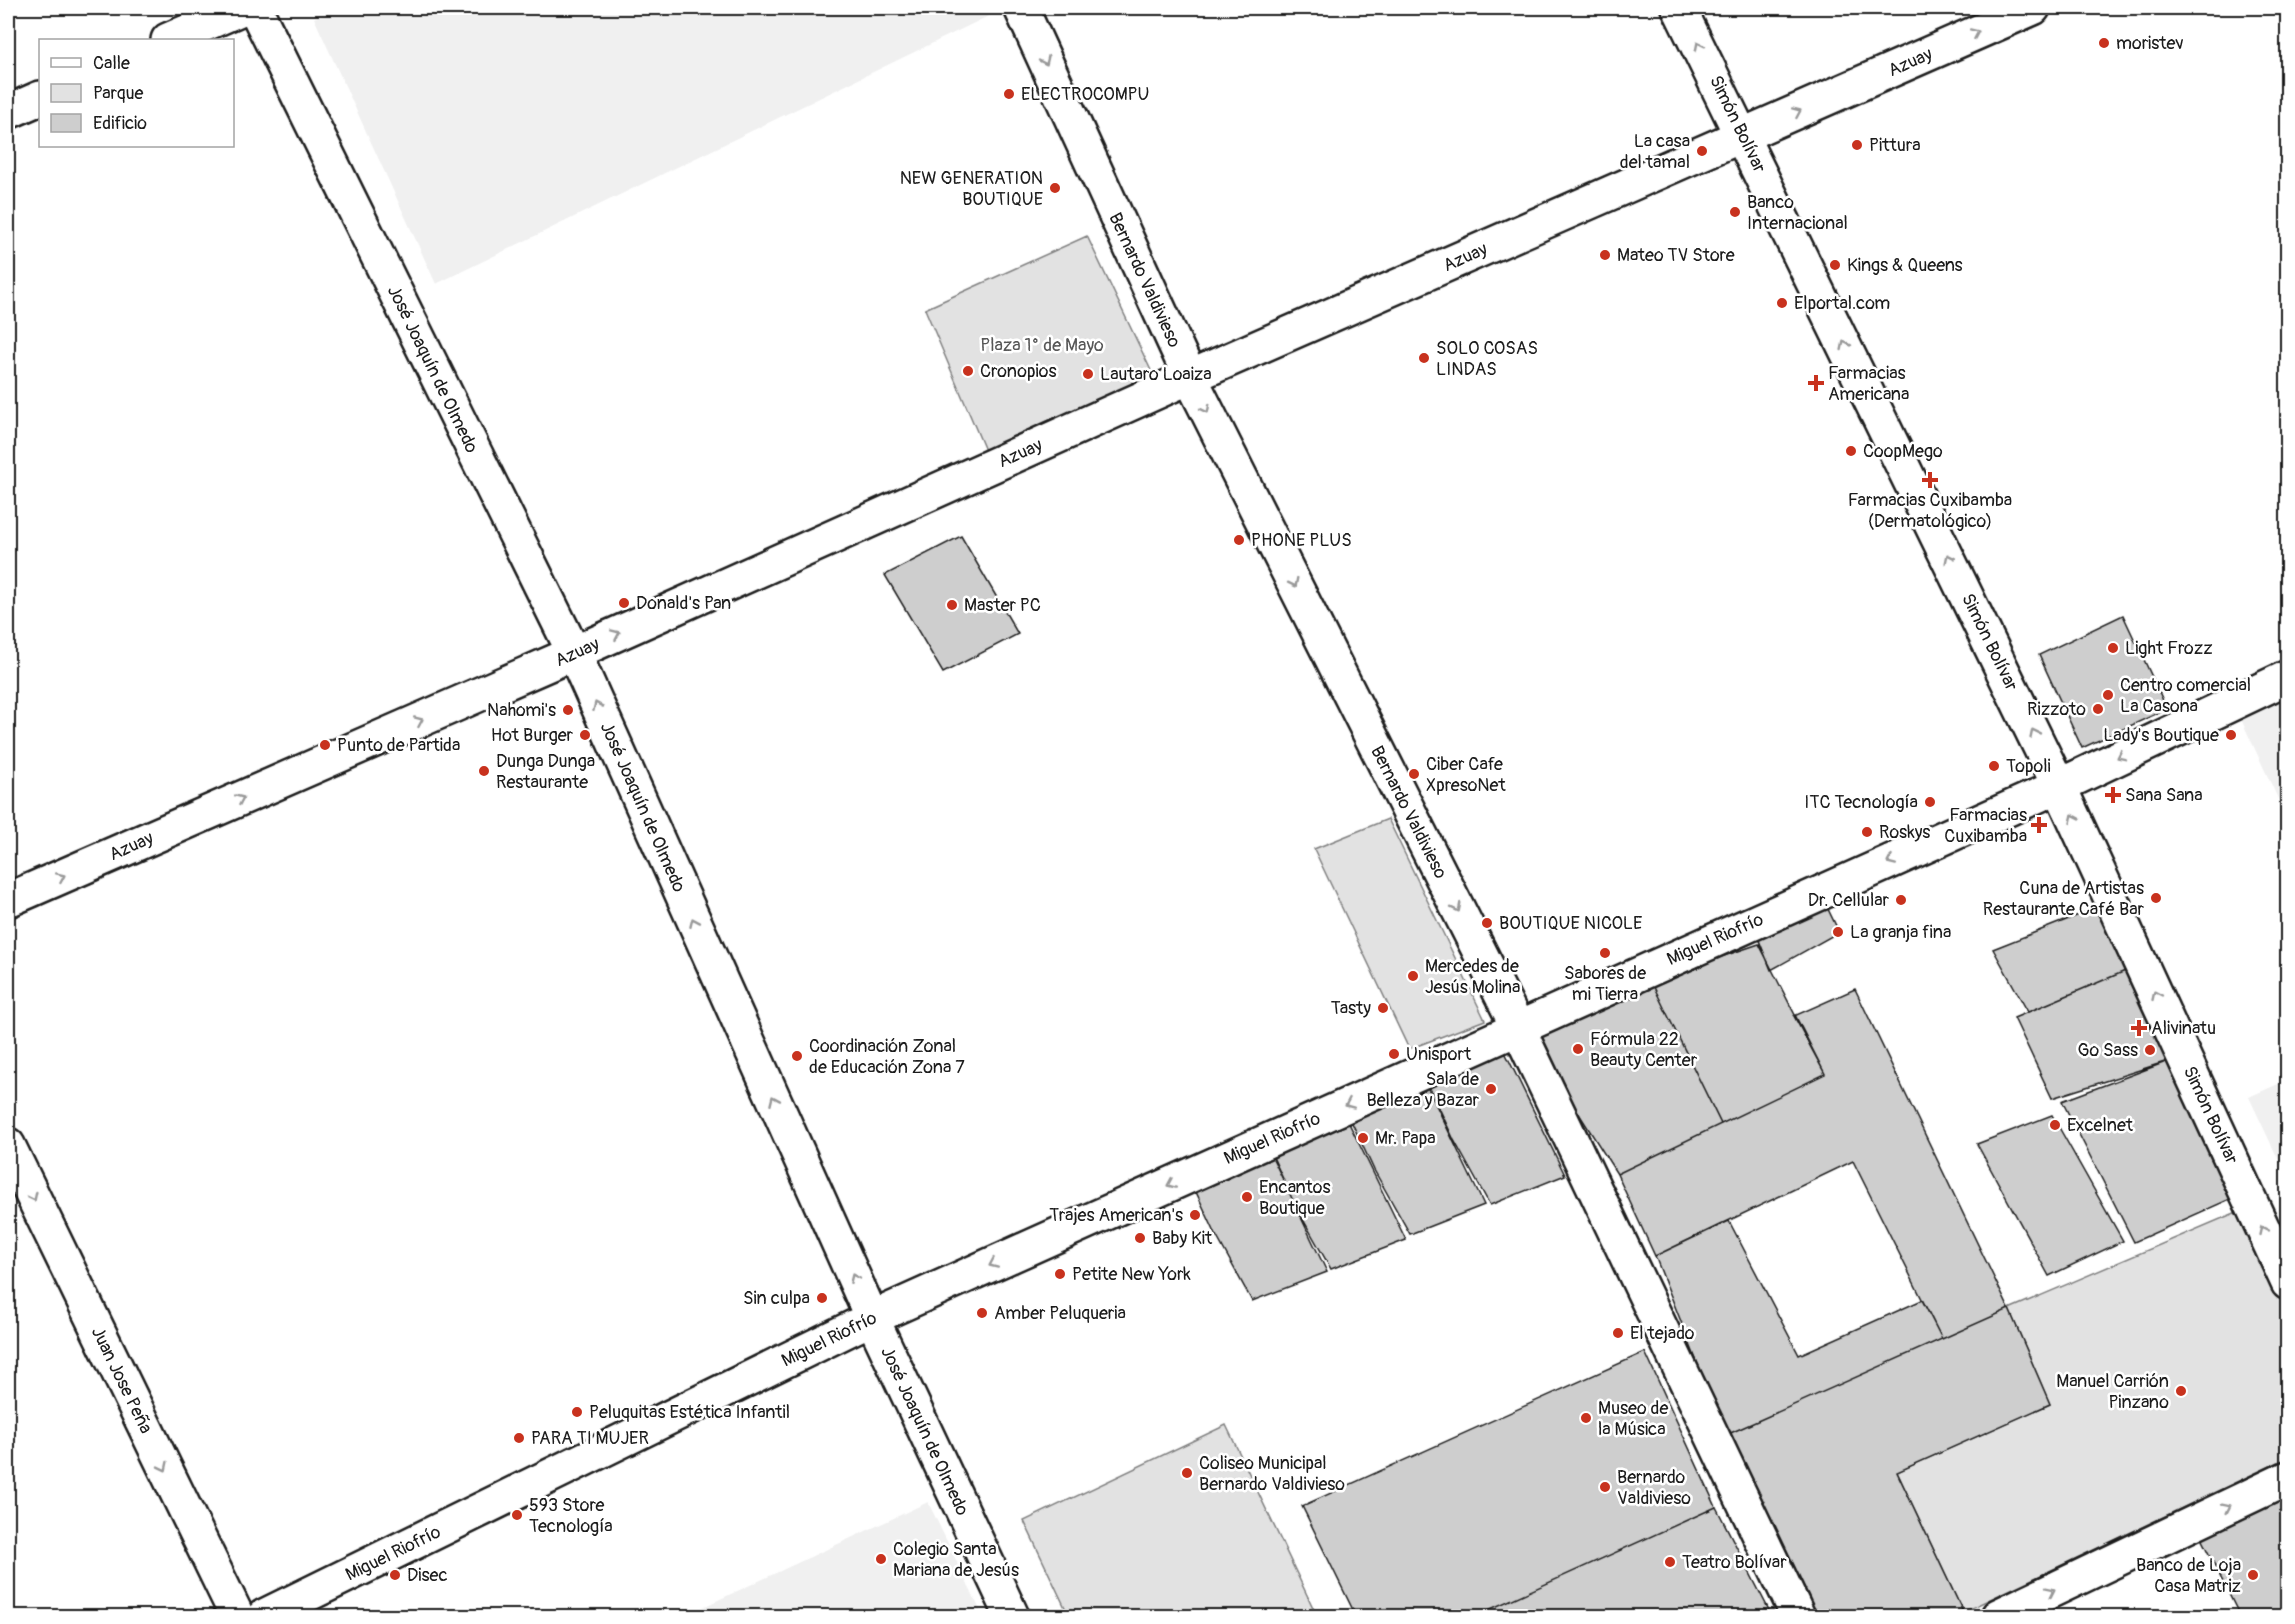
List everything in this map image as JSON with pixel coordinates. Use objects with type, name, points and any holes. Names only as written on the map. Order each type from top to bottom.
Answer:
[{"type":"street","points":[[170,39],[242,8]]},
{"type":"street","name":"José Joaquín de Olmedo","points":[[255,8],[574,653],[872,1318],[1012,1617]]},
{"type":"street","name":"Bernardo Valdivieso","points":[[1021,8],[1190,377],[1518,1028],[1798,1617]]},
{"type":"street","name":"Simón Bolívar","points":[[1679,8],[1744,136],[2059,786],[2288,1283]]},
{"type":"street","name":"Azuay","points":[[8,900],[574,653],[1190,377],[2033,8]]},
{"type":"street","points":[[8,112],[39,98]]},
{"type":"street","name":"Miguel Riofrío","points":[[264,1617],[872,1318],[2059,786],[2288,677]]},
{"type":"street","name":"Juan Jose Peña","points":[[8,1144],[237,1617]]},
{"type":"street","points":[[1998,1617],[2288,1478]]},
{"type":"shaded area","points":[[336,8],[1000,8],[1001,10],[436,284],[314,18]]},
{"type":"shaded area","points":[[2287,696],[2287,818],[2240,717]]},
{"type":"shaded area","points":[[2287,1080],[2287,1178],[2249,1097]]},
{"type":"shaded area","name":"Colegio Santa Mariana de Jesús","points":[[928,1502],[983,1616],[684,1616]]},
{"type":"green space","name":"Plaza 1° de Mayo","points":[[1087,236],[1157,383],[987,455],[925,309]]},
{"type":"green space","points":[[1388,819],[1485,1020],[1409,1049],[1314,849]]},
{"type":"green space","points":[[2244,1209],[2287,1311],[2287,1458],[1963,1612],[1897,1472],[2050,1404],[2009,1309]]},
{"type":"green space","name":"Coliseo Municipal Bernardo Valdivieso","points":[[1226,1425],[1317,1616],[1069,1616],[1024,1521]]},
{"type":"building","name":"Master PC","points":[[961,536],[1018,634],[943,673],[885,575]]},
{"type":"building","name":"Centro comercial La Casona","points":[[2123,615],[2167,709],[2082,748],[2039,655]]},
{"type":"building","points":[[1825,903],[1839,932],[1771,970],[1752,923]]},
{"type":"building","points":[[2099,907],[2130,969],[2028,1012],[1993,949]]},
{"type":"building","points":[[1759,944],[1825,1074],[1721,1124],[1651,981]]},
{"type":"building","points":[[2130,969],[2174,1059],[2052,1098],[2014,1018]]},
{"type":"building","points":[[1651,981],[1721,1124],[1617,1174],[1523,1025]]},
{"type":"building","points":[[1855,989],[2009,1309],[1942,1339],[1853,1161],[1655,1256],[1617,1174],[1825,1074],[1794,1016]]},
{"type":"building","points":[[1503,1048],[1565,1175],[1490,1205],[1454,1140],[1427,1082]]},
{"type":"building","points":[[2174,1059],[2246,1192],[2134,1242],[2062,1101]]},
{"type":"building","points":[[1423,1078],[1484,1205],[1410,1234],[1374,1170],[1347,1112]]},
{"type":"building","points":[[1344,1113],[1406,1240],[1331,1269],[1295,1205],[1268,1146]]},
{"type":"building","points":[[2052,1115],[2123,1241],[2049,1276],[1977,1144]]},
{"type":"building","points":[[1266,1144],[1327,1272],[1252,1301],[1217,1237],[1190,1179]]},
{"type":"building","points":[[1729,1221],[1799,1355],[1922,1300],[1942,1339],[1726,1435],[1655,1256]]},
{"type":"building","points":[[2009,1309],[2050,1404],[1897,1472],[1963,1612],[1955,1616],[1813,1616],[1726,1435]]},
{"type":"building","name":"Museo de la Música","points":[[1645,1352],[1716,1507],[1475,1616],[1356,1616],[1302,1506]]},
{"type":"building","name":"Banco de Loja Casa Matriz","points":[[2288,1493],[2288,1616],[2240,1616],[2199,1534]]},
{"type":"building","name":"Teatro Bolívar","points":[[1716,1507],[1772,1616],[1475,1616]]},
{"type":"place","name":"moristev","points":[[2104,43]]},
{"type":"place","name":"ELECTROCOMPU","points":[[1009,94]]},
{"type":"place","name":"Pittura","points":[[1857,145]]},
{"type":"place","name":"La casa del tamal","points":[[1702,151]]},
{"type":"place","name":"NEW GENERATION BOUTIQUE","points":[[1055,188]]},
{"type":"place","name":"Banco Internacional","points":[[1735,212]]},
{"type":"place","name":"Mateo TV Store","points":[[1605,255]]},
{"type":"place","name":"Kings & Queens","points":[[1835,265]]},
{"type":"place","name":"Elportal.com","points":[[1782,303]]},
{"type":"place","name":"SOLO COSAS LINDAS","points":[[1424,358]]},
{"type":"place","name":"Cronopios","points":[[968,371]]},
{"type":"place","name":"Lautaro Loaiza","points":[[1088,374]]},
{"type":"place","name":"Farmacias Americana","points":[[1816,383]]},
{"type":"place","name":"CoopMego","points":[[1851,451]]},
{"type":"place","name":"Farmacias Cuxibamba (Dermatológico)","points":[[1930,480]]},
{"type":"place","name":"PHONE PLUS","points":[[1239,540]]},
{"type":"place","name":"Donald's Pan","points":[[624,603]]},
{"type":"place","name":"Master PC","points":[[952,605]]},
{"type":"place","name":"Light Frozz","points":[[2113,648]]},
{"type":"place","name":"Centro comercial La Casona","points":[[2108,695]]},
{"type":"place","name":"Rizzoto","points":[[2098,709]]},
{"type":"place","name":"Nahomi's","points":[[568,710]]},
{"type":"place","name":"Hot Burger","points":[[585,735]]},
{"type":"place","name":"Lady's Boutique","points":[[2231,735]]},
{"type":"place","name":"Punto de Partida","points":[[325,745]]},
{"type":"place","name":"Topoli","points":[[1994,766]]},
{"type":"place","name":"Dunga Dunga Restaurante","points":[[484,771]]},
{"type":"place","name":"Ciber Cafe XpresoNet","points":[[1414,774]]},
{"type":"place","name":"Sana Sana","points":[[2113,795]]},
{"type":"place","name":"ITC Tecnología","points":[[1930,802]]},
{"type":"place","name":"Farmacias Cuxibamba","points":[[2039,825]]},
{"type":"place","name":"Roskys","points":[[1867,832]]},
{"type":"place","name":"Cuna de Artistas Restaurante Café Bar","points":[[2156,898]]},
{"type":"place","name":"Dr. Cellular","points":[[1901,900]]},
{"type":"place","name":"BOUTIQUE NICOLE","points":[[1487,923]]},
{"type":"place","name":"La granja fina","points":[[1838,932]]},
{"type":"place","name":"Sabores de mi Tierra","points":[[1605,953]]},
{"type":"place","name":"Mercedes de Jesús Molina","points":[[1413,976]]},
{"type":"place","name":"Tasty","points":[[1383,1008]]},
{"type":"place","name":"Alivinatu","points":[[2139,1028]]},
{"type":"place","name":"Fórmula 22 Beauty Center","points":[[1578,1049]]},
{"type":"place","name":"Go Sass","points":[[2150,1050]]},
{"type":"place","name":"Unisport","points":[[1394,1054]]},
{"type":"place","name":"Coordinación Zonal de Educación Zona 7","points":[[797,1056]]},
{"type":"place","name":"Sala de Belleza y Bazar","points":[[1491,1089]]},
{"type":"place","name":"Excelnet","points":[[2055,1125]]},
{"type":"place","name":"Mr. Papa","points":[[1363,1138]]},
{"type":"place","name":"Encantos Boutique","points":[[1247,1197]]},
{"type":"place","name":"Trajes American's","points":[[1195,1215]]},
{"type":"place","name":"Baby Kit","points":[[1140,1238]]},
{"type":"place","name":"Petite New York","points":[[1060,1274]]},
{"type":"place","name":"Sin culpa","points":[[822,1298]]},
{"type":"place","name":"Amber Peluqueria","points":[[982,1313]]},
{"type":"place","name":"El tejado","points":[[1618,1333]]},
{"type":"place","name":"Manuel Carrión Pinzano","points":[[2181,1391]]},
{"type":"place","name":"Peluquitas Estética Infantil","points":[[577,1412]]},
{"type":"place","name":"Museo de la Música","points":[[1586,1418]]},
{"type":"place","name":"PARA TI MUJER","points":[[519,1438]]},
{"type":"place","name":"Coliseo Municipal Bernardo Valdivieso","points":[[1187,1473]]},
{"type":"place","name":"Bernardo Valdivieso","points":[[1605,1487]]},
{"type":"place","name":"593 Store Tecnología","points":[[517,1515]]},
{"type":"place","name":"Colegio Santa Mariana de Jesús","points":[[881,1559]]},
{"type":"place","name":"Teatro Bolívar","points":[[1670,1562]]},
{"type":"place","name":"Disec","points":[[395,1575]]},
{"type":"place","name":"Banco de Loja Casa Matriz","points":[[2253,1575]]}]
